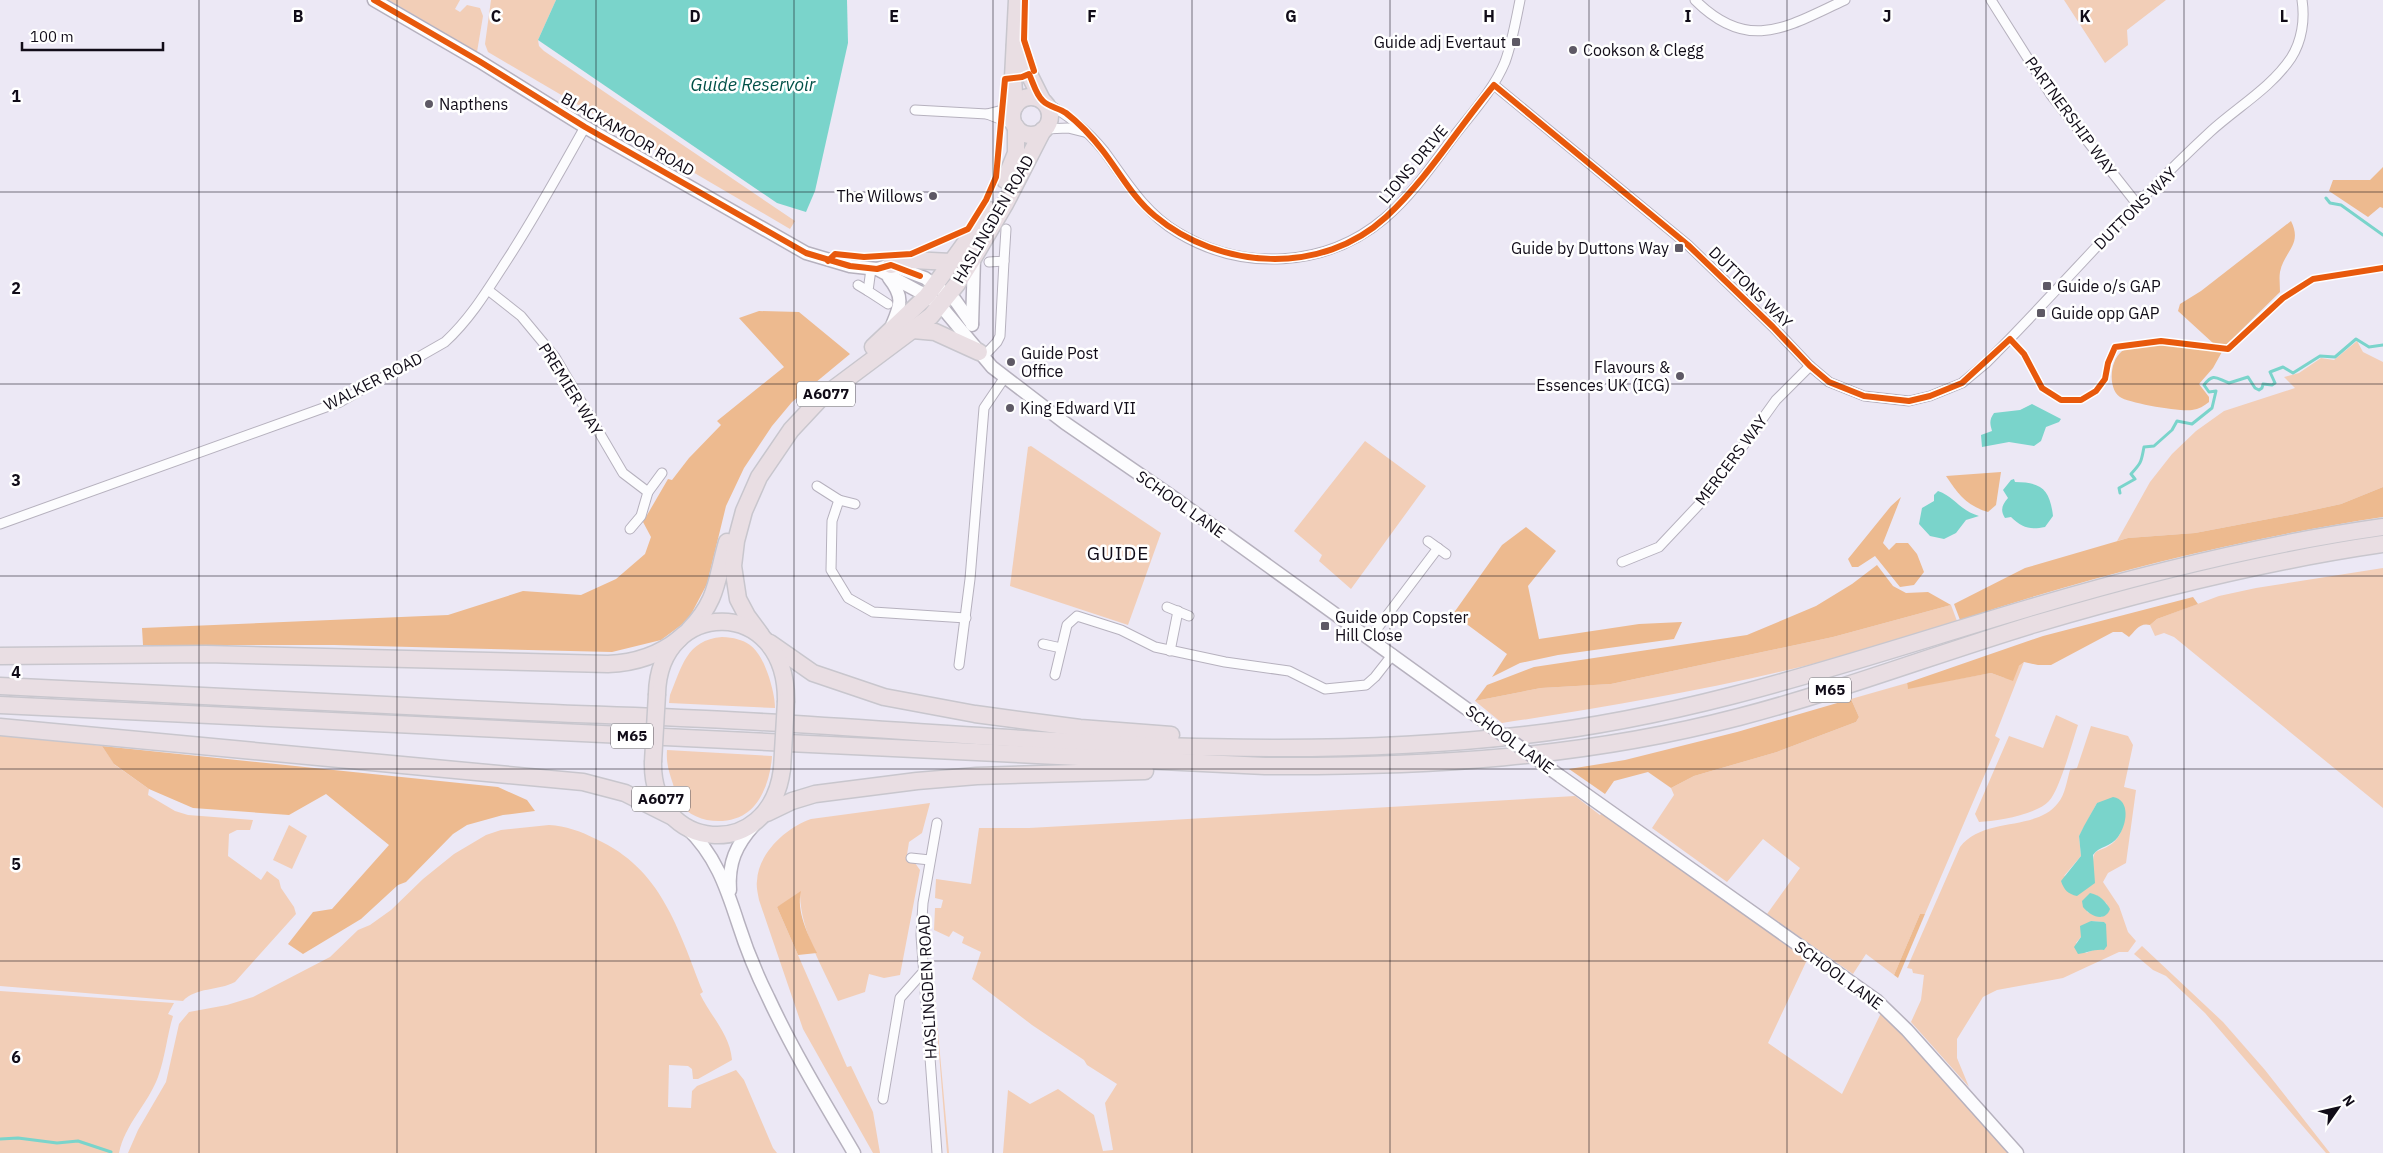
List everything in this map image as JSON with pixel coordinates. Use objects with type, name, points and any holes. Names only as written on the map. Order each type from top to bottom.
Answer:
[{"type":"highway","name":"A6077","points":[[1015,126],[1012,117],[1015,107],[1014,45],[1017,0]]},
{"type":"highway","name":"A6077","points":[[1014,45],[1050,114],[1044,130]]},
{"type":"highway","points":[[1015,107],[1021,100],[1028,97],[1042,101]]},
{"type":"highway","points":[[1015,126],[1029,134],[1044,130]]},
{"type":"highway","name":"HASLINGDEN ROAD","points":[[766,639],[747,616],[738,599],[733,566],[738,533],[759,477],[791,430],[820,400],[926,321],[951,262],[990,208],[1009,173],[1016,153],[1015,126]]},
{"type":"highway","name":"HASLINGDEN ROAD","points":[[684,635],[704,613],[714,595],[726,545],[738,507],[752,474],[768,446],[786,424],[820,391],[982,259],[1005,204],[1044,130]]},
{"type":"highway","points":[[882,270],[912,260],[951,262]]},
{"type":"highway","points":[[913,330],[935,332],[981,354]]},
{"type":"highway","name":"M65","points":[[0,686],[726,720],[1098,743],[1217,747],[1326,746],[1460,741],[1615,723],[1724,699],[1791,681],[2129,578],[2268,546],[2383,527]]},
{"type":"highway","name":"M65","points":[[0,705],[1265,766],[1365,767],[1473,762],[1611,745],[1756,712],[2033,625],[2134,596],[2278,561],[2383,544]]},
{"type":"highway","points":[[0,656],[206,654],[608,664],[628,662],[646,657],[706,624],[725,622],[744,626],[766,639],[813,673],[842,685],[893,699],[975,714],[1080,728],[1326,746]]},
{"type":"highway","name":"A6077","points":[[684,635],[663,660],[658,680],[653,774],[657,791],[680,822],[706,834],[720,835],[735,832],[761,817],[777,796],[782,769],[786,701],[783,669],[766,639]]},
{"type":"highway","points":[[0,727],[583,782],[625,793],[680,822]]},
{"type":"highway","points":[[761,817],[792,801],[815,794],[917,781],[977,776],[1265,766]]},
{"type":"main road","name":"BLACKAMOOR ROAD","points":[[374,0],[479,61],[585,127],[806,253],[828,261],[882,270],[915,273],[937,295]]},
{"type":"main road","points":[[981,354],[972,324],[982,259]]},
{"type":"main road","points":[[882,270],[896,288],[900,298],[898,309],[888,334]]},
{"type":"main road","points":[[937,295],[972,324]]},
{"type":"main road","name":"SCHOOL LANE","points":[[937,295],[981,354],[1005,378],[1065,423],[1393,654],[1560,776],[1876,1000],[1907,1030],[2017,1153]]},
{"type":"main road","points":[[731,898],[730,872],[732,858],[738,845],[761,817]]},
{"type":"main road","points":[[680,822],[712,858],[731,898],[747,948],[777,1017],[854,1153]]},
{"type":"street","name":"LIONS DRIVE","points":[[1042,101],[1066,113],[1087,133],[1103,150],[1147,209],[1177,232],[1214,250],[1244,258],[1276,260],[1303,258],[1331,250],[1362,234],[1385,218],[1410,192],[1494,85],[1505,62],[1520,0]]},
{"type":"street","points":[[1695,0],[1706,11],[1721,21],[1741,29],[1761,32],[1782,29],[1845,0]]},
{"type":"street","name":"PARTNERSHIP WAY","points":[[1991,0],[2051,95],[2137,204]]},
{"type":"street","name":"DUTTONS WAY","points":[[1494,85],[1688,245],[1773,326],[1810,366],[1829,382],[1856,392],[1897,401],[1930,396],[1962,383],[2010,339],[2137,204],[2210,132],[2279,73],[2292,57],[2301,34],[2304,14],[2302,0]]},
{"type":"street","points":[[915,110],[987,114],[1015,107]]},
{"type":"street","points":[[987,114],[1015,126]]},
{"type":"street","name":"WALKER ROAD","points":[[0,524],[340,402],[444,342],[463,324],[488,290],[531,223],[585,127]]},
{"type":"street","points":[[1044,130],[1068,128],[1087,133]]},
{"type":"street","name":"HASLINGDEN ROAD","points":[[981,354],[997,342],[1000,336],[1006,229]]},
{"type":"street","name":"HASLINGDEN ROAD","points":[[982,259],[1004,261]]},
{"type":"street","points":[[868,291],[882,270]]},
{"type":"street","points":[[858,285],[888,304]]},
{"type":"street","name":"PREMIER WAY","points":[[488,290],[521,316],[555,357],[623,473],[648,492]]},
{"type":"street","name":"MERCERS WAY","points":[[1622,562],[1658,547],[1707,496],[1776,400],[1810,366]]},
{"type":"street","points":[[959,666],[966,618],[984,408],[1005,378]]},
{"type":"street","points":[[630,529],[640,516],[648,492],[662,473]]},
{"type":"street","points":[[817,486],[839,500],[855,504]]},
{"type":"street","points":[[839,500],[832,522],[832,570],[848,598],[873,612],[966,618]]},
{"type":"street","points":[[1428,541],[1446,554]]},
{"type":"street","points":[[1370,638],[1438,548]]},
{"type":"street","points":[[1167,607],[1189,616]]},
{"type":"street","points":[[1170,651],[1178,611]]},
{"type":"street","points":[[1055,675],[1068,623],[1073,618],[1081,616],[1120,630],[1155,647],[1225,662],[1289,671],[1321,688],[1330,689],[1366,685],[1375,677],[1393,654]]},
{"type":"street","points":[[1043,644],[1061,648]]},
{"type":"street","name":"HASLINGDEN ROAD","points":[[937,823],[923,903],[921,935],[937,1153]]},
{"type":"street","points":[[911,858],[930,860]]},
{"type":"street","points":[[883,1099],[900,998],[924,971]]},
{"type":"shaded area","points":[[389,0],[460,0],[455,9],[460,12],[467,5],[480,8],[483,16],[477,52]]},
{"type":"shaded area","points":[[491,0],[556,0],[538,40],[539,46],[544,51],[795,221],[790,229],[488,52],[485,44]]},
{"type":"shaded area","points":[[2064,0],[2166,0],[2127,30],[2128,45],[2105,63]]},
{"type":"shaded area","points":[[2383,167],[2383,208],[2380,207],[2368,217],[2329,191],[2333,180],[2370,180]]},
{"type":"shaded area","points":[[2291,221],[2295,236],[2292,248],[2280,272],[2280,292],[2226,345],[2214,344],[2178,311],[2180,304],[2201,291]]},
{"type":"shaded area","points":[[759,311],[799,312],[850,354],[792,402],[772,426],[744,468],[726,506],[707,584],[688,620],[661,640],[612,652],[334,645],[143,645],[142,628],[448,615],[523,591],[581,595],[616,579],[645,554],[651,537],[643,522],[668,479],[672,480],[689,458],[721,425],[717,421],[784,367],[739,318]]},
{"type":"shaded area","points":[[2357,341],[2363,352],[2383,362],[2383,487],[2341,504],[2295,514],[2195,533],[2128,538],[2117,541],[2150,482],[2172,454],[2196,431],[2224,411],[2295,388],[2284,377],[2299,373],[2321,358],[2334,360]]},
{"type":"shaded area","points":[[2163,344],[2223,350],[2213,368],[2199,384],[2209,397],[2209,402],[2195,410],[2177,410],[2133,402],[2120,397],[2116,393],[2113,387],[2112,373],[2119,354],[2133,347]]},
{"type":"shaded area","points":[[1365,441],[1426,486],[1351,589],[1319,561],[1322,555],[1294,531]]},
{"type":"shaded area","points":[[1031,446],[1161,533],[1128,625],[1010,586],[1028,447]]},
{"type":"shaded area","points":[[2001,472],[1996,505],[1988,512],[1969,503],[1946,476]]},
{"type":"shaded area","points":[[2383,487],[2383,517],[2222,547],[2117,573],[1960,620],[1954,604],[2025,568],[2128,538],[2195,533],[2295,514],[2341,504]]},
{"type":"shaded area","points":[[1901,497],[1883,543],[1889,550],[1896,543],[1908,543],[1917,554],[1924,572],[1914,585],[1900,587],[1875,556],[1858,567],[1852,567],[1848,559],[1891,506]]},
{"type":"shaded area","points":[[1526,527],[1556,551],[1528,586],[1539,639],[1639,624],[1682,622],[1674,639],[1558,655],[1520,663],[1492,677],[1507,654],[1453,614],[1502,545]]},
{"type":"shaded area","points":[[1877,565],[1893,586],[1906,593],[1928,592],[1951,605],[1833,637],[1611,684],[1541,688],[1475,701],[1487,685],[1534,667],[1747,635],[1816,606],[1852,584]]},
{"type":"shaded area","points":[[2383,568],[2383,808],[2174,637],[2164,633],[2155,636],[2150,625],[2157,619],[2219,596],[2256,588]]},
{"type":"shaded area","points":[[2193,597],[2198,604],[2157,619],[2150,625],[2143,625],[2129,637],[2122,632],[2113,632],[2051,665],[2024,662],[2019,666],[2013,681],[1991,673],[1908,689],[1907,683],[2043,636]]},
{"type":"shaded area","points":[[1951,605],[1957,621],[1884,645],[1815,664],[1726,684],[1592,709],[1502,723],[1475,701],[1541,688],[1611,684],[1833,637]]},
{"type":"shaded area","points":[[722,637],[747,643],[758,653],[769,677],[775,708],[669,703],[670,695],[682,665],[693,649],[700,643]]},
{"type":"shaded area","points":[[2024,662],[1995,736],[2000,739],[1925,914],[1920,914],[1894,975],[1866,954],[1853,974],[1767,914],[1800,868],[1763,839],[1727,882],[1652,828],[1674,795],[1671,788],[1694,776],[1777,752],[1856,722],[1859,717],[1851,699],[1907,683],[1908,688],[1991,673],[2005,678]]},
{"type":"shaded area","points":[[1851,699],[1859,717],[1856,722],[1777,752],[1694,776],[1671,788],[1648,772],[1614,781],[1605,794],[1569,769],[1625,760],[1737,732]]},
{"type":"shaded area","points":[[2056,715],[2078,725],[2057,787],[2049,801],[2026,814],[2006,819],[1979,822],[1975,814],[2009,736],[2043,748]]},
{"type":"shaded area","points":[[2091,726],[2128,736],[2133,745],[2124,787],[2136,790],[2126,863],[2108,873],[2103,882],[2119,906],[2128,932],[2136,941],[2128,952],[2119,952],[2063,978],[1997,990],[1983,997],[1957,1039],[1957,1058],[1969,1087],[1911,1022],[1921,1000],[1924,975],[1913,973],[1912,969],[1907,968],[1960,847],[1970,837],[1982,831],[2037,818],[2048,812],[2058,803],[2062,796],[2070,770],[2077,768]],"holes":[[[2097,803],[2125,809],[2120,834],[2114,842],[2095,853],[2093,867],[2064,876],[2081,856],[2079,836]],[[2096,895],[2107,904],[2102,917],[2087,912]],[[2091,921],[2106,924],[2096,949],[2086,953],[2076,943],[2081,937],[2081,931]]]},
{"type":"shaded area","points":[[0,733],[102,746],[115,765],[149,789],[148,795],[175,811],[188,815],[253,820],[250,830],[237,830],[229,834],[228,856],[261,880],[267,871],[279,880],[281,888],[294,907],[296,914],[235,982],[194,993],[183,1001],[0,986]]},
{"type":"shaded area","points":[[102,746],[498,787],[527,800],[535,811],[503,815],[467,825],[453,834],[406,882],[398,885],[361,919],[303,954],[288,944],[313,912],[332,909],[389,845],[326,794],[289,815],[193,808],[149,789],[114,764]]},
{"type":"shaded area","points":[[667,750],[772,756],[766,786],[754,806],[741,816],[722,821],[702,819],[693,815],[679,802],[668,767]]},
{"type":"shaded area","points":[[1575,796],[1600,815],[1602,813],[1807,960],[1768,1043],[1842,1094],[1881,1013],[1896,1026],[2009,1153],[1003,1153],[1008,1090],[1030,1104],[1058,1089],[1094,1115],[1103,1151],[1113,1150],[1105,1103],[1117,1084],[1087,1065],[1084,1060],[1032,1025],[972,979],[981,952],[962,943],[964,937],[953,931],[949,937],[934,930],[935,908],[941,908],[943,900],[935,898],[936,879],[971,884],[979,828],[1029,828]]},
{"type":"shaded area","points":[[930,803],[922,833],[909,842],[906,861],[915,863],[920,870],[900,975],[884,978],[869,974],[865,992],[838,1001],[804,923],[800,895],[777,907],[847,1067],[851,1066],[873,1112],[880,1153],[873,1153],[803,1029],[759,900],[757,886],[759,871],[762,861],[775,842],[793,828],[811,819]]},
{"type":"shaded area","points":[[289,825],[307,836],[292,869],[273,860]]},
{"type":"shaded area","points":[[549,825],[579,831],[619,852],[637,867],[652,884],[676,924],[703,992],[700,994],[728,1042],[732,1060],[698,1079],[693,1079],[692,1069],[688,1066],[669,1065],[668,1107],[691,1108],[692,1091],[697,1086],[736,1070],[744,1080],[773,1148],[777,1153],[128,1153],[138,1130],[166,1082],[179,1024],[189,1012],[227,1005],[253,997],[330,957],[358,930],[370,925],[391,910],[423,879],[454,854],[486,835],[501,830]]},
{"type":"shaded area","points":[[801,891],[801,915],[817,953],[798,955],[777,907]]},
{"type":"shaded area","points":[[1920,914],[1925,914],[1898,978],[1894,975]]},
{"type":"shaded area","points":[[2142,946],[2223,1022],[2265,1070],[2330,1153],[2326,1153],[2205,1013],[2166,976],[2153,970],[2134,954]]},
{"type":"shaded area","points":[[932,966],[949,1153],[947,1153]]},
{"type":"shaded area","points":[[0,991],[174,1003],[168,1014],[173,1016],[158,1077],[149,1096],[131,1123],[119,1153],[0,1153]]},
{"type":"water","name":"Guide Reservoir","points":[[556,0],[847,0],[848,43],[815,191],[806,212],[777,203],[538,40]]},
{"type":"water","points":[[2032,404],[2061,419],[2059,422],[2046,427],[2041,441],[2034,446],[2009,442],[1982,447],[1981,435],[1992,431],[1990,422],[1994,413],[2020,410]]},
{"type":"water","points":[[2014,479],[2015,482],[2024,482],[2038,486],[2047,494],[2053,516],[2045,527],[2026,527],[2011,517],[2005,518],[2002,508],[2008,498],[2003,490]]},
{"type":"water","points":[[1938,491],[1979,516],[1966,520],[1956,533],[1944,539],[1930,536],[1919,524],[1922,508],[1934,501],[1934,495]]},
{"type":"water","points":[[2113,797],[2119,799],[2125,808],[2124,826],[2115,840],[2093,855],[2095,883],[2077,896],[2071,894],[2065,889],[2061,881],[2081,856],[2079,836],[2097,803]]},
{"type":"water","points":[[2090,893],[2102,899],[2110,909],[2105,916],[2097,917],[2083,907],[2082,901]]},
{"type":"water","points":[[2091,921],[2104,922],[2106,924],[2107,946],[2104,950],[2078,954],[2074,947],[2081,937],[2080,926]]},
{"type":"waterway","points":[[2326,198],[2330,203],[2341,205],[2383,235]]},
{"type":"waterway","points":[[2120,493],[2119,488],[2135,479],[2131,474],[2140,462],[2144,447],[2154,446],[2172,430],[2177,421],[2192,424],[2212,408],[2216,391],[2209,392],[2204,385],[2210,379],[2216,378],[2229,383],[2248,377],[2255,388],[2259,390],[2263,384],[2272,385],[2275,383],[2270,372],[2283,367],[2293,373],[2320,356],[2335,357],[2356,339],[2369,347],[2383,345]]},
{"type":"waterway","points":[[0,1139],[18,1138],[57,1143],[78,1141],[111,1152]]},
{"type":"cycle path","points":[[374,0],[479,61],[585,127],[806,253],[850,266],[877,269],[891,265],[920,276]]},
{"type":"cycle path","points":[[1025,0],[1024,40],[1034,71]]},
{"type":"cycle path","points":[[828,261],[835,254],[864,257],[911,254],[968,229],[986,200],[996,177],[1005,79],[1022,77],[1029,74],[1037,92],[1045,103],[1066,113],[1086,131],[1133,193],[1155,216],[1181,234],[1210,247],[1240,256],[1271,259],[1302,257],[1332,249],[1360,236],[1386,217],[1416,186],[1494,85],[1688,245],[1773,327],[1810,366],[1829,382],[1864,396],[1909,401],[1930,396],[1962,383],[2010,339],[2024,354],[2042,388],[2061,400],[2081,400],[2096,391],[2105,379],[2108,363],[2115,347],[2161,341],[2228,349],[2283,298],[2313,279],[2383,268]]},
{"type":"place","name":"Guide adj Evertaut","points":[[1516,42]]},
{"type":"place","name":"Cookson & Clegg","points":[[1573,50]]},
{"type":"place","name":"Napthens","points":[[429,104]]},
{"type":"place","name":"The Willows","points":[[933,196]]},
{"type":"place","name":"Guide by Duttons Way","points":[[1679,248]]},
{"type":"place","name":"Guide o/s GAP","points":[[2047,286]]},
{"type":"place","name":"Guide opp GAP","points":[[2041,313]]},
{"type":"place","name":"Guide Post Office","points":[[1011,362]]},
{"type":"place","name":"Flavours & Essences UK (ICG)","points":[[1680,376]]},
{"type":"place","name":"King Edward VII","points":[[1010,408]]},
{"type":"place","name":"Guide opp Copster Hill Close","points":[[1325,626]]},
{"type":"district","name":"GUIDE","points":[[1118,553]]}]
